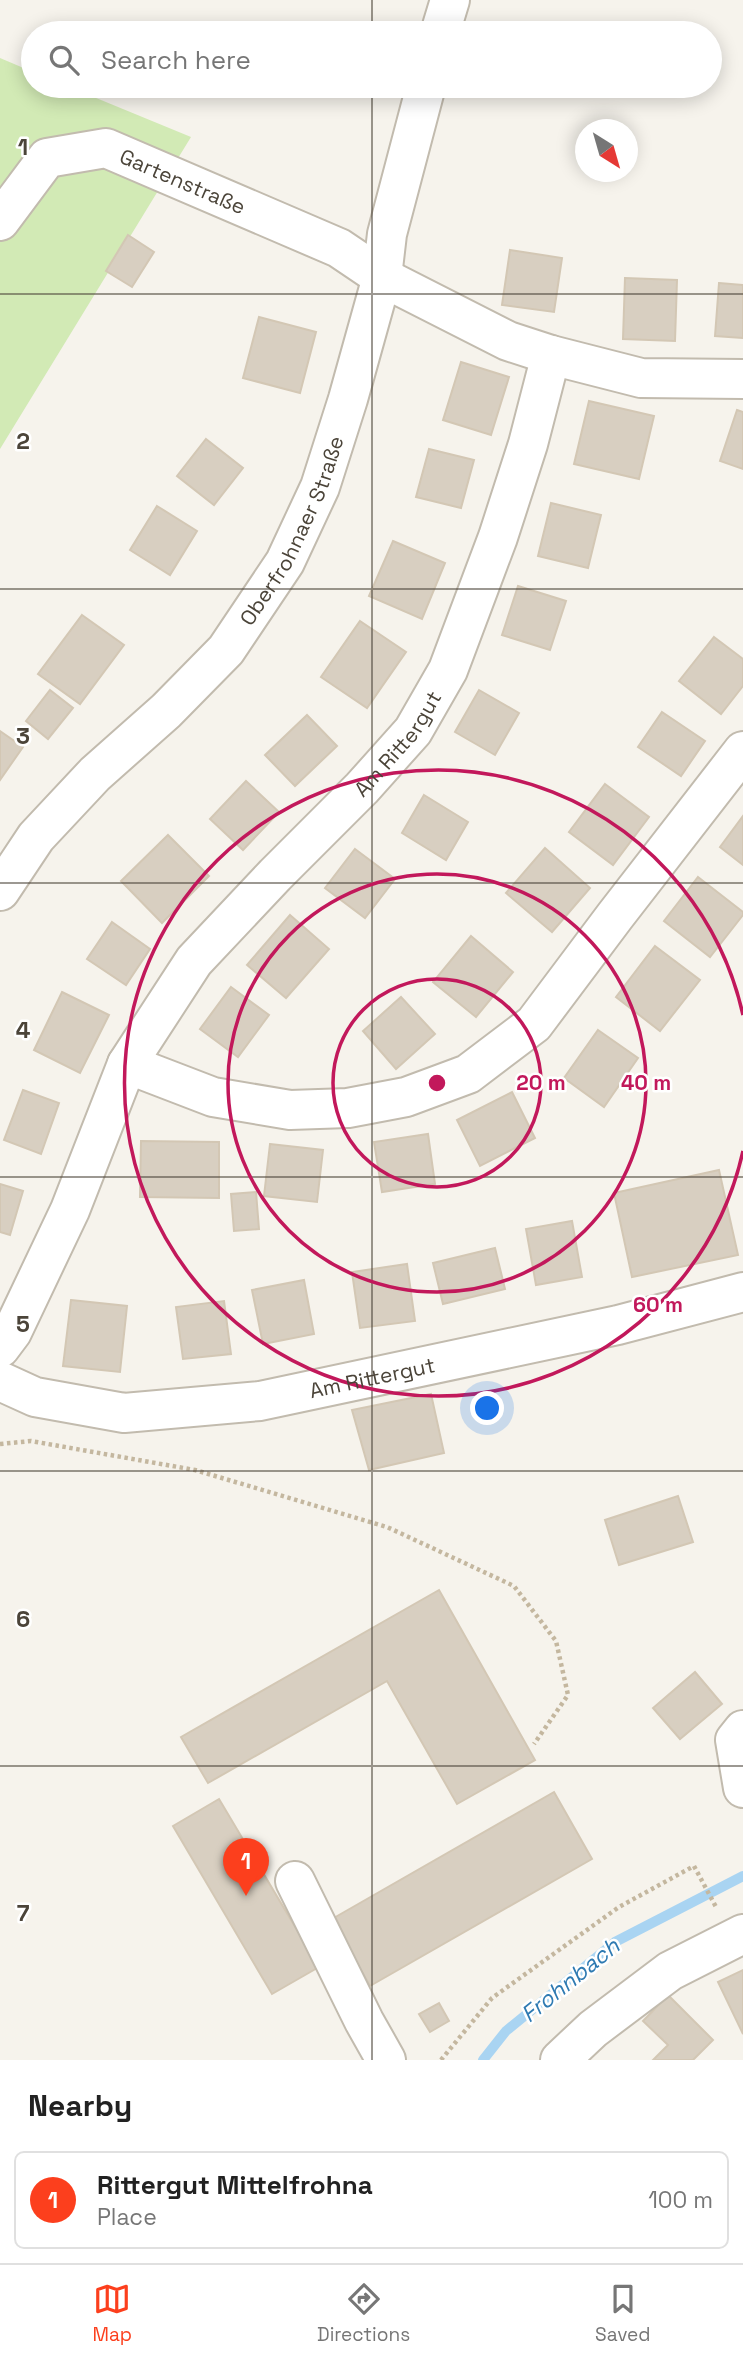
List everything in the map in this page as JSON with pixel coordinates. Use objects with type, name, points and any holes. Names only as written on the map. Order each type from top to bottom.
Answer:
[{"type":"street","points":[[444,21],[450,0]]},
{"type":"street","name":"Oberfrohnaer Straße","points":[[0,891],[36,837],[95,774],[166,711],[226,650],[285,562],[320,487],[348,399],[382,277],[387,234],[423,98]]},
{"type":"street","name":"Gartenstraße","points":[[0,221],[47,158],[106,148],[339,248],[382,277]]},
{"type":"street","points":[[382,277],[508,341],[551,355],[641,378],[743,379]]},
{"type":"street","name":"Am Rittergut","points":[[0,1348],[12,1332],[70,1210],[127,1064],[194,961],[275,874],[362,788],[413,731],[448,670],[528,444],[551,355]]},
{"type":"street","points":[[127,1064],[213,1097],[290,1110],[348,1108],[406,1097],[468,1074],[534,1024],[743,751]]},
{"type":"street","name":"Am Rittergut","points":[[0,1381],[35,1397],[124,1413],[260,1401],[618,1325],[743,1292]]},
{"type":"street","points":[[743,1730],[735,1740],[743,1788]]},
{"type":"street","points":[[295,1881],[386,2060]]},
{"type":"street","points":[[560,2060],[593,2029],[731,1923]]},
{"type":"path","points":[[0,1444],[31,1441],[195,1470],[387,1527],[514,1586],[556,1641],[568,1695],[534,1744]]},
{"type":"path","points":[[441,2060],[492,1998],[620,1907],[694,1866],[701,1881],[731,1923]]},
{"type":"green space","points":[[0,58],[21,67],[21,98],[96,98],[191,137],[0,449]]},
{"type":"building","points":[[128,235],[154,252],[132,287],[106,271]]},
{"type":"building","points":[[510,250],[562,258],[554,312],[502,305]]},
{"type":"building","points":[[625,278],[677,280],[675,341],[623,339]]},
{"type":"building","points":[[719,283],[743,285],[743,338],[715,336]]},
{"type":"building","points":[[259,317],[316,332],[300,393],[243,378]]},
{"type":"building","points":[[461,362],[509,377],[491,435],[443,420]]},
{"type":"building","points":[[589,401],[654,416],[639,479],[574,464]]},
{"type":"building","points":[[737,410],[743,412],[743,469],[720,461]]},
{"type":"building","points":[[206,439],[243,468],[214,505],[177,476]]},
{"type":"building","points":[[429,449],[474,460],[461,508],[416,497]]},
{"type":"building","points":[[551,503],[601,515],[588,568],[538,556]]},
{"type":"building","points":[[157,506],[197,531],[170,575],[130,550]]},
{"type":"building","points":[[393,541],[445,563],[422,619],[369,596]]},
{"type":"building","points":[[518,586],[566,601],[550,650],[502,635]]},
{"type":"building","points":[[82,615],[124,645],[80,704],[38,674]]},
{"type":"building","points":[[360,621],[406,652],[367,708],[321,677]]},
{"type":"building","points":[[714,637],[743,659],[743,686],[721,714],[679,681]]},
{"type":"building","points":[[50,690],[73,708],[48,739],[26,721]]},
{"type":"building","points":[[479,690],[519,713],[495,755],[455,732]]},
{"type":"building","points":[[662,712],[705,741],[681,776],[638,747]]},
{"type":"building","points":[[307,715],[337,746],[295,786],[265,755]]},
{"type":"building","points":[[0,731],[23,747],[0,780]]},
{"type":"building","points":[[246,781],[279,812],[243,850],[210,819]]},
{"type":"building","points":[[605,784],[649,817],[613,865],[569,832]]},
{"type":"building","points":[[424,795],[468,822],[446,860],[402,833]]},
{"type":"building","points":[[743,816],[743,865],[720,847]]},
{"type":"building","points":[[168,835],[209,876],[162,923],[121,881]]},
{"type":"building","points":[[545,848],[590,888],[552,932],[506,893]]},
{"type":"building","points":[[355,849],[395,879],[365,918],[325,888]]},
{"type":"building","points":[[698,877],[743,912],[710,957],[664,921]]},
{"type":"building","points":[[290,915],[329,949],[286,998],[247,965]]},
{"type":"building","points":[[112,922],[150,949],[126,985],[87,959]]},
{"type":"building","points":[[471,936],[513,972],[476,1017],[433,982]]},
{"type":"building","points":[[655,946],[700,980],[660,1031],[616,997]]},
{"type":"building","points":[[231,987],[269,1015],[238,1057],[200,1029]]},
{"type":"building","points":[[62,992],[109,1015],[80,1073],[34,1050]]},
{"type":"building","points":[[401,997],[435,1034],[396,1069],[363,1031]]},
{"type":"building","points":[[598,1030],[638,1058],[604,1107],[564,1078]]},
{"type":"building","points":[[23,1090],[59,1103],[41,1154],[4,1140]]},
{"type":"building","points":[[512,1092],[535,1138],[480,1166],[457,1120]]},
{"type":"building","points":[[428,1134],[435,1184],[382,1192],[374,1142]]},
{"type":"building","points":[[141,1141],[219,1142],[219,1198],[140,1197]]},
{"type":"building","points":[[270,1144],[323,1150],[317,1202],[264,1196]]},
{"type":"building","points":[[719,1170],[738,1255],[632,1277],[614,1193]]},
{"type":"building","points":[[0,1184],[23,1191],[10,1235],[0,1232]]},
{"type":"building","points":[[256,1192],[259,1229],[234,1231],[231,1194]]},
{"type":"building","points":[[572,1221],[582,1277],[536,1285],[526,1229]]},
{"type":"building","points":[[495,1248],[505,1289],[443,1304],[433,1263]]},
{"type":"building","points":[[407,1264],[415,1321],[360,1328],[352,1272]]},
{"type":"building","points":[[304,1280],[314,1334],[263,1344],[252,1290]]},
{"type":"building","points":[[71,1300],[127,1306],[120,1372],[63,1366]]},
{"type":"building","points":[[224,1301],[231,1354],[183,1359],[176,1307]]},
{"type":"building","points":[[431,1394],[444,1453],[369,1470],[352,1410]]},
{"type":"building","points":[[678,1496],[693,1542],[619,1565],[605,1520]]},
{"type":"building","points":[[439,1590],[535,1760],[457,1804],[387,1681],[208,1783],[181,1737]]},
{"type":"building","points":[[695,1672],[722,1704],[680,1739],[653,1708]]},
{"type":"building","points":[[554,1792],[592,1859],[370,1986],[332,1919]]},
{"type":"building","points":[[219,1799],[319,1967],[272,1994],[173,1826]]},
{"type":"building","points":[[743,1970],[743,2034],[718,1982]]},
{"type":"building","points":[[668,1995],[713,2040],[693,2060],[653,2060],[668,2045],[643,2021]]},
{"type":"building","points":[[439,2003],[449,2021],[430,2032],[419,2014]]},
{"type":"waterway","name":"Frohnbach","points":[[483,2060],[506,2031],[615,1942],[743,1876]]},
{"type":"place","name":"Rittergut Mittelfrohna","points":[[246,1896]]}]
